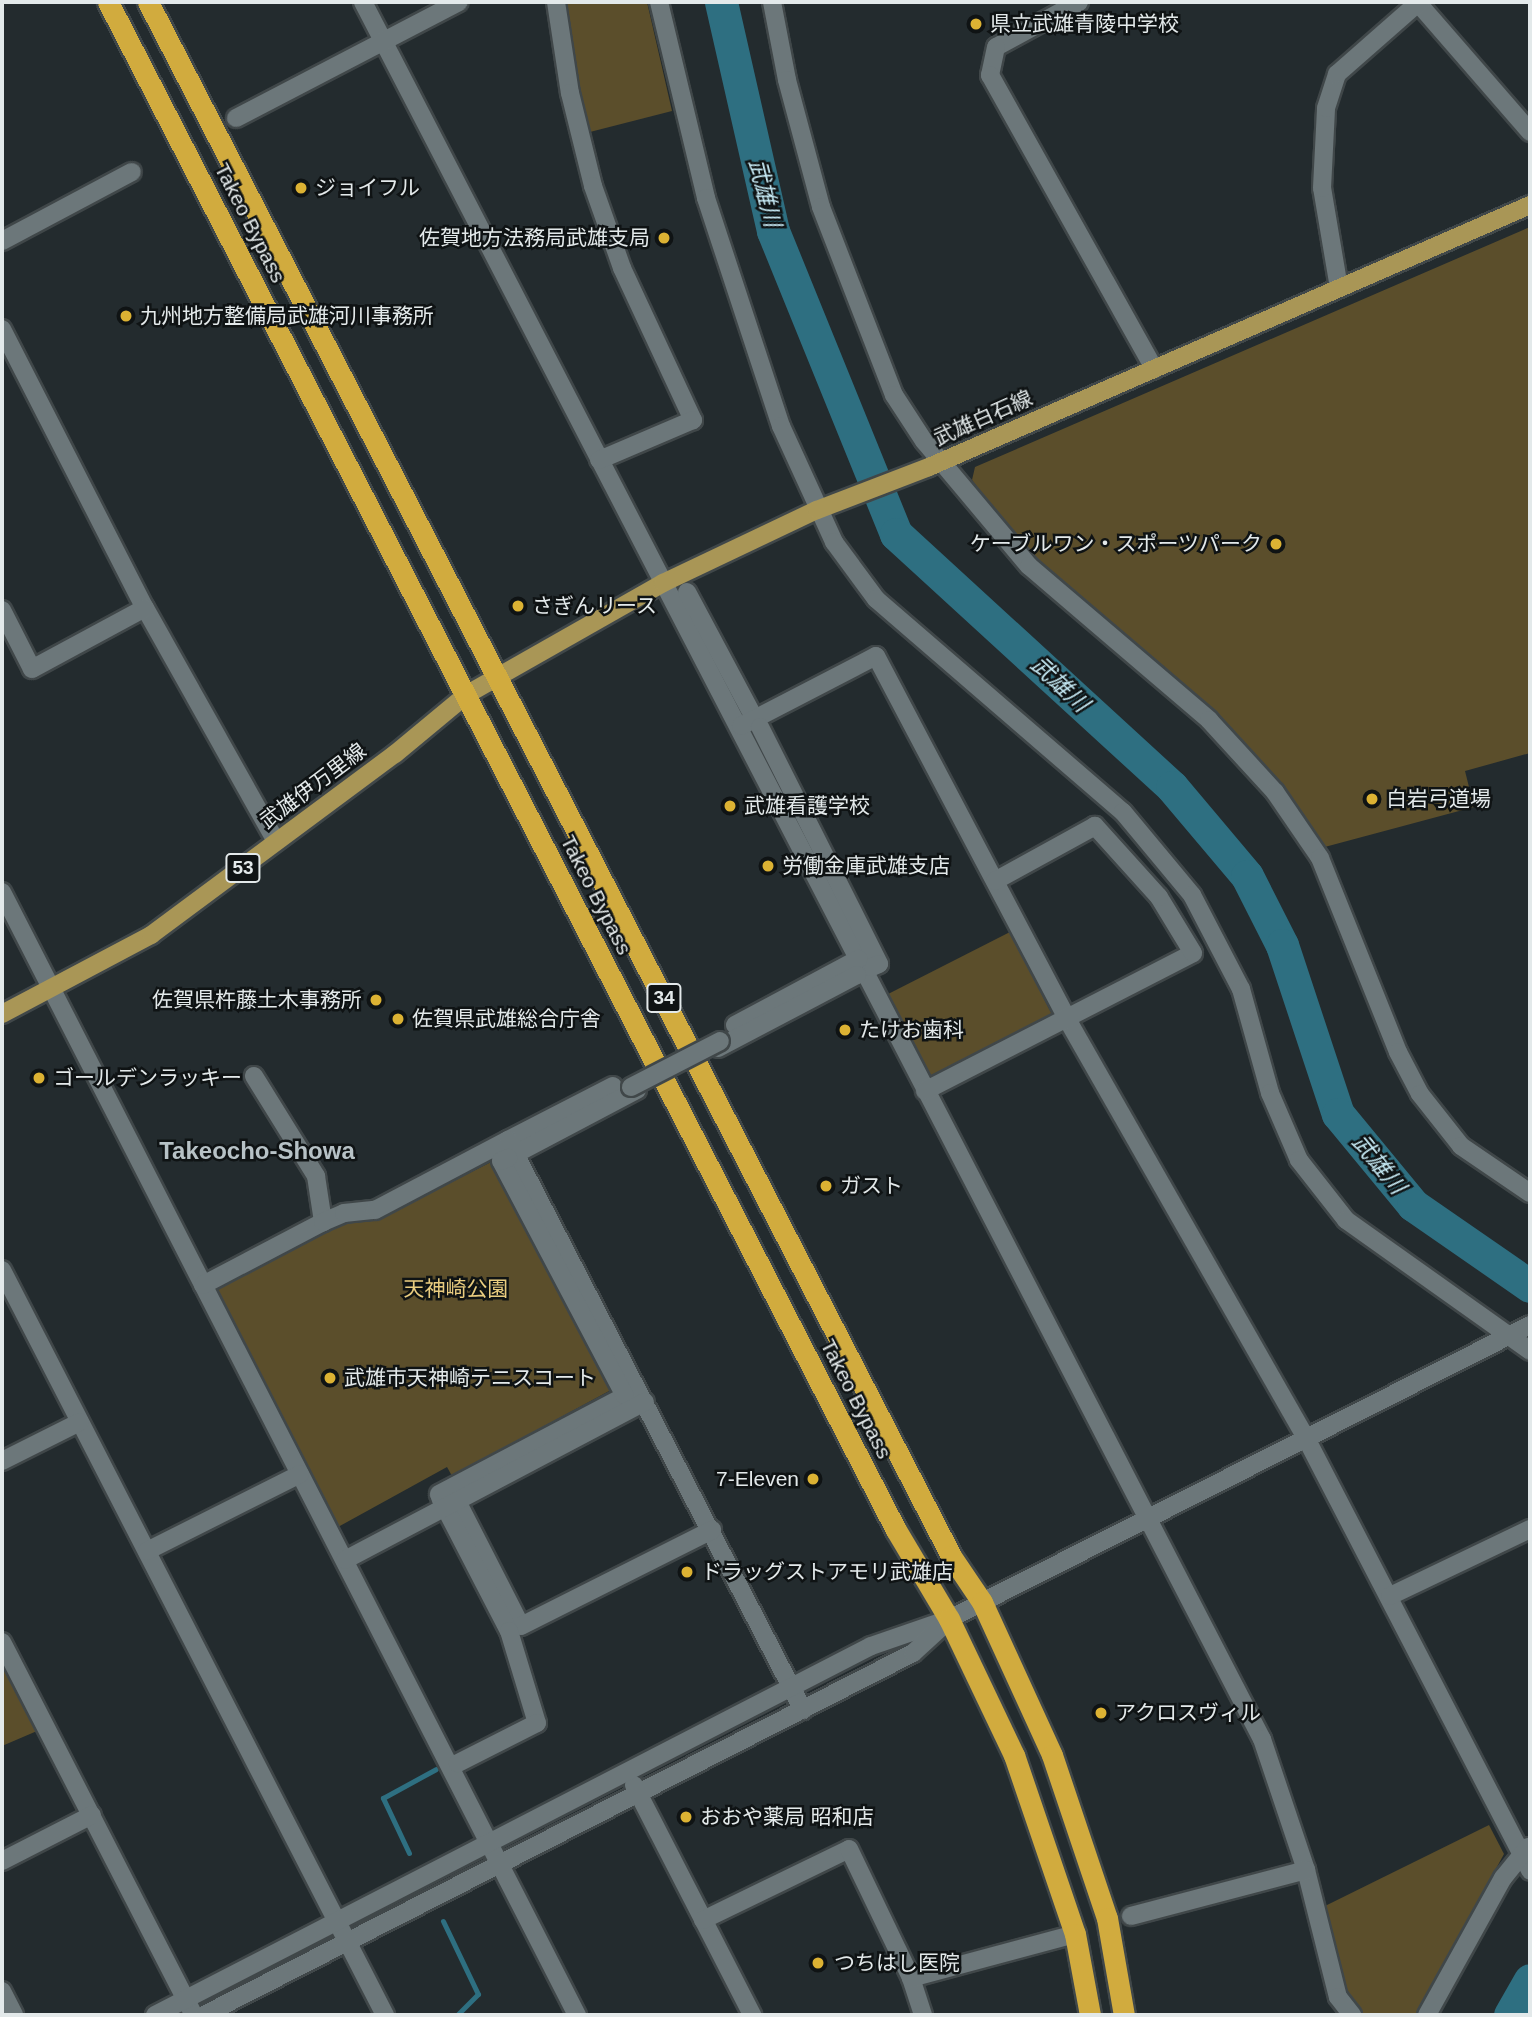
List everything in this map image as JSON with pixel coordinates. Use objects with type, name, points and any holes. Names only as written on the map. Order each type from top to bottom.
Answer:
[{"type":"highway","name":"Takeo Bypass","points":[[108,2],[895,1530],[949,1619],[1014,1755],[1075,1934],[1090,2015]]},
{"type":"highway","name":"Takeo Bypass","points":[[148,2],[500,676],[939,1532],[982,1602],[1052,1755],[1107,1918],[1124,2015]]},
{"type":"main road","name":"武雄白石線","points":[[466,695],[663,583],[818,510],[936,464],[1530,205]]},
{"type":"main road","name":"武雄伊万里線","points":[[2,1014],[151,935],[466,695]]},
{"type":"street","points":[[363,2],[663,583],[741,726],[925,1091],[1262,1739],[1306,1870],[1338,1997],[1352,2015]]},
{"type":"street","points":[[236,118],[459,2]]},
{"type":"street","points":[[556,2],[570,93],[593,186],[622,268],[693,420],[599,460]]},
{"type":"street","points":[[659,2],[706,198],[781,426],[818,510],[876,599],[1123,812],[1192,895],[1241,989],[1270,1093],[1299,1160],[1346,1220],[1530,1351]]},
{"type":"street","points":[[772,2],[790,92],[845,275],[894,395],[936,464],[1029,566],[1209,720],[1275,792],[1320,858],[1398,1052],[1420,1094],[1461,1146],[1530,1193]]},
{"type":"street","points":[[1079,2],[996,47],[990,75],[1154,369]]},
{"type":"street","points":[[1339,288],[1322,188],[1326,108],[1337,74],[1419,2],[1530,132]]},
{"type":"street","points":[[2,242],[132,173]]},
{"type":"street","points":[[2,329],[145,608],[276,841]]},
{"type":"street","points":[[687,592],[750,710]]},
{"type":"street","points":[[2,610],[32,669],[145,608]]},
{"type":"street","points":[[741,726],[876,656],[1067,1019],[1307,1440],[1526,1849],[1530,1871]]},
{"type":"street","points":[[735,1025],[862,967],[879,964],[760,727]]},
{"type":"street","points":[[925,1091],[1193,953],[1159,897],[1095,827],[995,881]]},
{"type":"street","points":[[2,892],[578,2015]]},
{"type":"street","points":[[202,1285],[323,1222],[344,1213],[375,1210],[513,1149],[627,1088],[719,1044],[862,967]]},
{"type":"street","points":[[254,1076],[316,1176],[323,1222]]},
{"type":"street","points":[[513,1149],[803,1710]]},
{"type":"street","points":[[513,1149],[501,1161],[625,1396],[439,1494],[449,1505],[521,1626],[712,1530]]},
{"type":"street","points":[[2,1269],[385,2015]]},
{"type":"street","points":[[155,2015],[189,2007],[336,1921],[791,1687],[900,1634],[949,1619],[1527,1327]]},
{"type":"street","points":[[345,1560],[645,1402]]},
{"type":"street","points":[[2,1461],[80,1422]]},
{"type":"street","points":[[147,1551],[300,1474]]},
{"type":"street","points":[[449,1505],[509,1631],[537,1723],[458,1763]]},
{"type":"street","points":[[1390,1596],[1530,1529]]},
{"type":"street","points":[[204,2015],[913,1653],[949,1619]]},
{"type":"street","points":[[2,1642],[189,2007]]},
{"type":"street","points":[[627,1771],[752,2015]]},
{"type":"street","points":[[2,1861],[92,1815]]},
{"type":"street","points":[[703,1920],[849,1849],[911,1978],[923,2015]]},
{"type":"street","points":[[1427,2015],[1503,1878],[1526,1849]]},
{"type":"street","points":[[1131,1916],[1306,1870]]},
{"type":"street","points":[[911,1978],[1075,1934]]},
{"type":"street","points":[[2,1991],[15,2015]]},
{"type":"green space","points":[[564,2],[647,2],[672,111],[586,133]]},
{"type":"green space","name":"ケーブルワン・スポーツパーク","points":[[1530,227],[1530,753],[1465,771],[1474,807],[1321,848],[1292,801],[1167,669],[1038,561],[1007,527],[972,480],[975,467]]},
{"type":"green space","points":[[1010,932],[1052,1014],[928,1077],[886,995]]},
{"type":"green space","name":"天神崎公園","points":[[493,1161],[611,1390],[452,1476],[447,1467],[338,1527],[213,1289],[341,1222],[383,1217]]},
{"type":"green space","points":[[2,1660],[37,1731],[2,1746]]},
{"type":"green space","points":[[1489,1825],[1504,1854],[1416,2015],[1364,2015],[1345,1991],[1325,1906]]},
{"type":"waterway","name":"武雄川","points":[[721,2],[773,231],[896,534],[1172,787],[1247,876],[1282,945],[1338,1114],[1413,1205],[1530,1286]]},
{"type":"waterway","points":[[409,1853],[383,1798],[436,1769]]},
{"type":"waterway","points":[[443,1921],[478,1994],[457,2015]]},
{"type":"waterway","name":"武雄川","points":[[1510,2015],[1530,1980]]},
{"type":"place","name":"県立武雄青陵中学校","points":[[976,24]]},
{"type":"place","name":"ジョイフル","points":[[301,188]]},
{"type":"place","name":"佐賀地方法務局武雄支局","points":[[664,238]]},
{"type":"place","name":"九州地方整備局武雄河川事務所","points":[[126,316]]},
{"type":"place","name":"ケーブルワン・スポーツパーク","points":[[1276,544]]},
{"type":"place","name":"さぎんリース","points":[[518,606]]},
{"type":"place","name":"白岩弓道場","points":[[1372,799]]},
{"type":"place","name":"武雄看護学校","points":[[730,806]]},
{"type":"place","name":"労働金庫武雄支店","points":[[768,866]]},
{"type":"place","name":"佐賀県杵藤土木事務所","points":[[376,1000]]},
{"type":"place","name":"佐賀県武雄総合庁舎","points":[[398,1019]]},
{"type":"place","name":"たけお歯科","points":[[845,1030]]},
{"type":"place","name":"ゴールデンラッキー","points":[[39,1078]]},
{"type":"place","name":"ガスト","points":[[826,1186]]},
{"type":"place","name":"武雄市天神崎テニスコート","points":[[330,1378]]},
{"type":"place","name":"7-Eleven","points":[[813,1479]]},
{"type":"place","name":"ドラッグストアモリ武雄店","points":[[687,1572]]},
{"type":"place","name":"アクロスヴィル","points":[[1101,1713]]},
{"type":"place","name":"おおや薬局 昭和店","points":[[686,1817]]},
{"type":"place","name":"つちはし医院","points":[[818,1963]]},
{"type":"district","name":"Takeocho-Showa","points":[[257,1151]]}]
